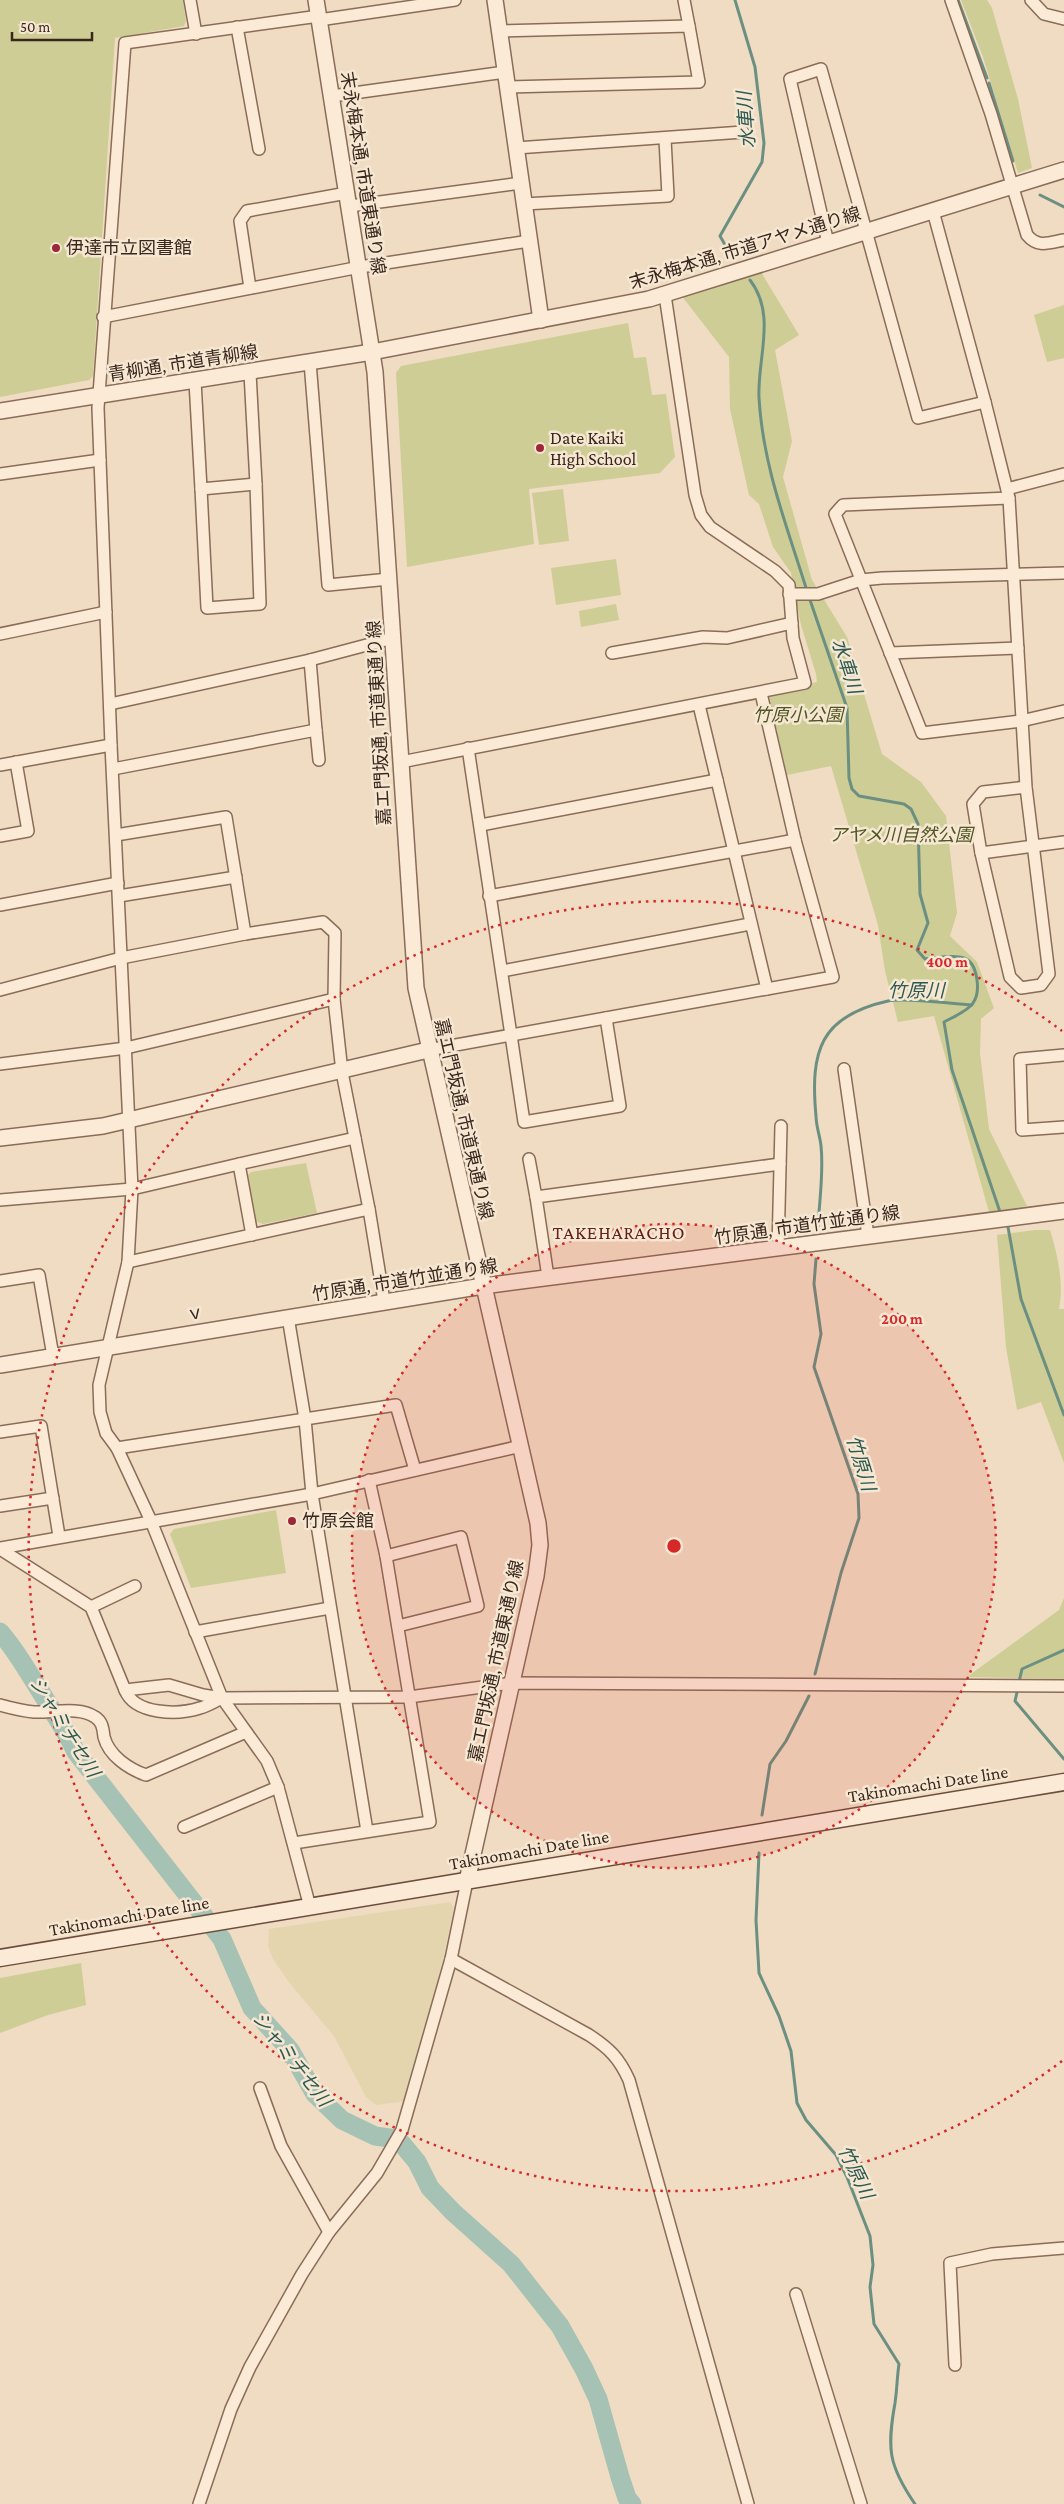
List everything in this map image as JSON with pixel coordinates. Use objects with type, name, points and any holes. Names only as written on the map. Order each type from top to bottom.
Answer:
[{"type":"main road","name":"Takinomachi Date line","points":[[0,1958],[1064,1782]]},
{"type":"street","points":[[190,0],[196,34]]},
{"type":"street","name":"末永梅本通, 市道東通り線","points":[[316,0],[360,267],[372,352]]},
{"type":"street","points":[[310,1907],[278,1787],[267,1761],[222,1698],[151,1521],[117,1448],[106,1432],[100,1412],[99,1385],[128,1262],[132,1189],[111,745],[98,395],[125,43],[454,0]]},
{"type":"street","points":[[495,0],[541,320]]},
{"type":"street","points":[[508,87],[698,82],[684,0]]},
{"type":"street","points":[[950,0],[982,89],[1027,235],[1033,242],[1039,245],[1064,240]]},
{"type":"street","points":[[1031,0],[1044,14],[1064,20]]},
{"type":"street","points":[[500,31],[689,26]]},
{"type":"street","points":[[237,27],[259,149]]},
{"type":"street","points":[[828,243],[790,79],[821,69],[918,418],[985,402]]},
{"type":"street","points":[[332,96],[505,72]]},
{"type":"street","points":[[516,148],[743,132]]},
{"type":"street","points":[[524,204],[668,196],[665,139]]},
{"type":"street","name":"末永梅本通, 市道アヤメ通り線","points":[[372,352],[649,300],[1064,170]]},
{"type":"street","points":[[250,288],[240,221],[247,211],[349,199],[521,183]]},
{"type":"street","points":[[933,211],[1008,494],[1026,787],[1049,974],[1041,985],[1021,988],[1010,977],[981,852],[973,804],[982,792],[1026,787]]},
{"type":"street","points":[[104,317],[360,267],[529,240]]},
{"type":"street","points":[[400,762],[805,683],[793,638],[789,585],[775,571],[710,527],[700,515],[694,495],[665,294]]},
{"type":"street","name":"青柳通, 市道青柳線","points":[[0,411],[250,373],[372,352]]},
{"type":"street","name":"嘉エ門坂通, 市道東通り線","points":[[372,352],[416,988],[428,1050],[521,1446],[538,1523],[540,1545],[536,1576],[467,1881]]},
{"type":"street","points":[[310,362],[328,585],[389,579]]},
{"type":"street","points":[[194,381],[207,608],[260,604],[250,373]]},
{"type":"street","points":[[0,474],[100,460]]},
{"type":"street","points":[[1064,474],[1008,494],[843,505],[835,514],[922,733],[1021,721],[1064,711]]},
{"type":"street","points":[[201,489],[256,484]]},
{"type":"street","points":[[789,594],[808,594],[861,580],[1064,573]]},
{"type":"street","points":[[0,634],[106,612]]},
{"type":"street","points":[[612,653],[703,637],[727,638],[792,623]]},
{"type":"street","points":[[110,704],[310,660],[393,638]]},
{"type":"street","points":[[890,653],[1018,648]]},
{"type":"street","points":[[310,660],[319,760]]},
{"type":"street","points":[[0,1138],[104,1126],[342,1072],[428,1050],[833,977],[795,840],[761,693]]},
{"type":"street","points":[[699,705],[767,989]]},
{"type":"street","points":[[113,768],[316,730]]},
{"type":"street","points":[[0,765],[111,745]]},
{"type":"street","points":[[468,748],[524,1122],[620,1106],[606,1018]]},
{"type":"street","points":[[0,836],[28,831],[16,762]]},
{"type":"street","points":[[481,825],[717,780]]},
{"type":"street","points":[[116,835],[226,817],[245,934]]},
{"type":"street","points":[[489,896],[795,840]]},
{"type":"street","points":[[981,852],[1064,842]]},
{"type":"street","points":[[119,896],[236,877]]},
{"type":"street","points":[[0,906],[118,883]]},
{"type":"street","points":[[0,990],[121,958],[245,934],[323,922],[335,933],[334,999],[342,1072],[369,1210],[384,1301]]},
{"type":"street","points":[[502,971],[750,924]]},
{"type":"street","points":[[0,1064],[126,1048],[334,999]]},
{"type":"street","points":[[1064,1055],[1020,1059],[1022,1130],[1064,1127]]},
{"type":"street","points":[[844,1069],[868,1236]]},
{"type":"street","points":[[778,1248],[781,1126]]},
{"type":"street","points":[[0,1200],[132,1189],[355,1138]]},
{"type":"street","points":[[529,1159],[548,1277]]},
{"type":"street","points":[[238,1164],[252,1235]]},
{"type":"street","points":[[536,1197],[780,1164]]},
{"type":"street","points":[[128,1262],[369,1210]]},
{"type":"street","name":"竹原通, 市道竹並通り線","points":[[288,1317],[548,1277],[1064,1211]]},
{"type":"street","points":[[0,1281],[39,1275],[54,1356]]},
{"type":"street","points":[[288,1317],[305,1419],[312,1494],[367,1831]]},
{"type":"street","name":"ｖ","points":[[109,1347],[288,1317]]},
{"type":"street","points":[[0,1365],[109,1347]]},
{"type":"street","points":[[117,1448],[396,1405],[415,1470]]},
{"type":"street","points":[[0,1432],[41,1426],[59,1536]]},
{"type":"street","points":[[0,1549],[59,1536],[312,1494],[521,1446]]},
{"type":"street","points":[[294,1843],[430,1822],[386,1556],[369,1480]]},
{"type":"street","points":[[0,1506],[53,1498]]},
{"type":"street","points":[[386,1556],[461,1537],[478,1606],[398,1626]]},
{"type":"street","points":[[0,1549],[91,1607],[128,1699],[135,1704],[153,1710],[169,1712],[201,1708],[222,1698]]},
{"type":"street","points":[[91,1607],[135,1586]]},
{"type":"street","points":[[195,1632],[330,1608]]},
{"type":"street","points":[[125,1690],[169,1685],[202,1695],[222,1698],[345,1698],[409,1697],[512,1683],[1064,1686]]},
{"type":"street","points":[[0,1705],[33,1712],[77,1712],[95,1717],[104,1728],[104,1738],[110,1748],[124,1765],[146,1774],[246,1732]]},
{"type":"street","points":[[184,1827],[278,1787]]},
{"type":"street","points":[[200,2504],[231,2409],[250,2367],[302,2274],[329,2232],[390,2153],[402,2130],[451,1960],[467,1881]]},
{"type":"street","points":[[451,1960],[589,2035],[608,2048],[621,2062],[629,2080],[748,2504]]},
{"type":"street","points":[[260,2088],[280,2146],[329,2232]]},
{"type":"street","points":[[955,2365],[950,2263],[992,2254],[1064,2248]]},
{"type":"street","points":[[796,2294],[862,2504]]},
{"type":"shaded area","points":[[450,1902],[454,1908],[433,2004],[406,2101],[376,2105],[366,2097],[334,2036],[288,1981],[273,1959],[268,1946],[269,1929]]},
{"type":"green space","points":[[0,0],[183,0],[186,21],[184,26],[115,38],[93,376],[89,380],[0,397]]},
{"type":"green space","points":[[961,0],[987,0],[992,8],[1018,99],[1032,168],[1018,173],[983,57]]},
{"type":"green space","name":"アヤメ川自然公園","points":[[761,272],[799,335],[775,350],[792,441],[783,477],[812,580],[847,637],[882,754],[921,782],[946,816],[957,913],[950,936],[977,962],[994,1008],[981,1019],[980,1053],[989,1129],[1027,1206],[989,1212],[934,1016],[898,1022],[885,971],[878,925],[831,766],[787,775],[768,694],[817,682],[816,674],[801,625],[791,573],[773,547],[759,504],[749,495],[730,409],[729,357],[681,295]]},
{"type":"green space","points":[[1064,305],[1064,358],[1047,362],[1034,315]]},
{"type":"green space","points":[[628,323],[634,358],[646,357],[652,395],[666,394],[675,457],[660,473],[529,489],[534,544],[407,567],[396,373],[401,366]]},
{"type":"green space","points":[[563,489],[569,541],[539,545],[532,493]]},
{"type":"green space","points":[[616,559],[621,595],[556,605],[551,568]]},
{"type":"green space","points":[[616,604],[619,620],[581,627],[579,611]]},
{"type":"green space","points":[[306,1163],[317,1213],[263,1224],[255,1221],[245,1177],[251,1172]]},
{"type":"green space","points":[[1050,1230],[1059,1270],[1061,1289],[1059,1309],[1064,1309],[1064,1463],[1041,1402],[1017,1410],[1006,1347],[997,1235]]},
{"type":"green space","points":[[276,1510],[286,1573],[191,1588],[170,1534],[174,1529]]},
{"type":"green space","points":[[1064,1598],[1064,1679],[967,1677],[1059,1610]]},
{"type":"green space","points":[[81,1963],[86,2005],[48,2015],[0,2033],[0,1978]]},
{"type":"waterway","name":"水車川","points":[[732,257],[720,236],[762,162],[764,143],[755,67],[735,0]]},
{"type":"waterway","points":[[958,0],[987,78]]},
{"type":"waterway","points":[[989,83],[1013,161]]},
{"type":"waterway","points":[[1040,195],[1064,207]]},
{"type":"waterway","name":"水車川","points":[[750,280],[758,293],[763,308],[764,337],[759,398],[765,448],[777,496],[807,591]]},
{"type":"waterway","name":"水車川","points":[[809,597],[847,708],[849,778],[852,789],[859,796],[904,804],[911,809],[918,824],[920,894],[928,923],[917,950],[925,959],[950,956],[964,958],[969,961],[977,978],[977,992],[971,1006],[944,1022],[952,1070],[1000,1212]]},
{"type":"waterway","name":"竹原川","points":[[818,1229],[822,1156],[816,1120],[815,1073],[818,1055],[824,1040],[834,1027],[847,1016],[888,1001],[917,1000],[972,1005]]},
{"type":"waterway","points":[[1008,1227],[1021,1299],[1064,1415]]},
{"type":"waterway","name":"竹原川","points":[[815,1674],[841,1573],[859,1518],[858,1494],[814,1367],[821,1334],[814,1284],[816,1259]]},
{"type":"waterway","name":"シャミチセ川","points":[[0,1632],[21,1660],[63,1727],[76,1752],[222,1939],[252,2008],[290,2050],[315,2094],[342,2120],[375,2136],[396,2139],[403,2145],[417,2162],[430,2188],[453,2212],[511,2264],[560,2326],[598,2399],[620,2477],[627,2498],[632,2504]]},
{"type":"waterway","points":[[1019,1682],[1022,1669],[1064,1650]]},
{"type":"waterway","points":[[1018,1688],[1015,1701],[1064,1759]]},
{"type":"waterway","name":"竹原川","points":[[762,1815],[770,1764],[786,1741],[809,1696]]},
{"type":"waterway","name":"竹原川","points":[[759,1853],[756,1920],[759,1973],[779,2016],[791,2051],[797,2103],[806,2120],[836,2155],[847,2177],[870,2236],[873,2265],[870,2287],[874,2324],[899,2364],[891,2432],[892,2456],[899,2478],[915,2504]]},
{"type":"place","name":"伊達市立図書館","points":[[56,248]]},
{"type":"place","name":"Date Kaiki High School","points":[[540,448]]},
{"type":"place","name":"竹原会館","points":[[292,1521]]},
{"type":"district","name":"TAKEHARACHO","points":[[619,1232]]},
{"type":"park label","name":"竹原小公園","points":[[798,715]]}]
